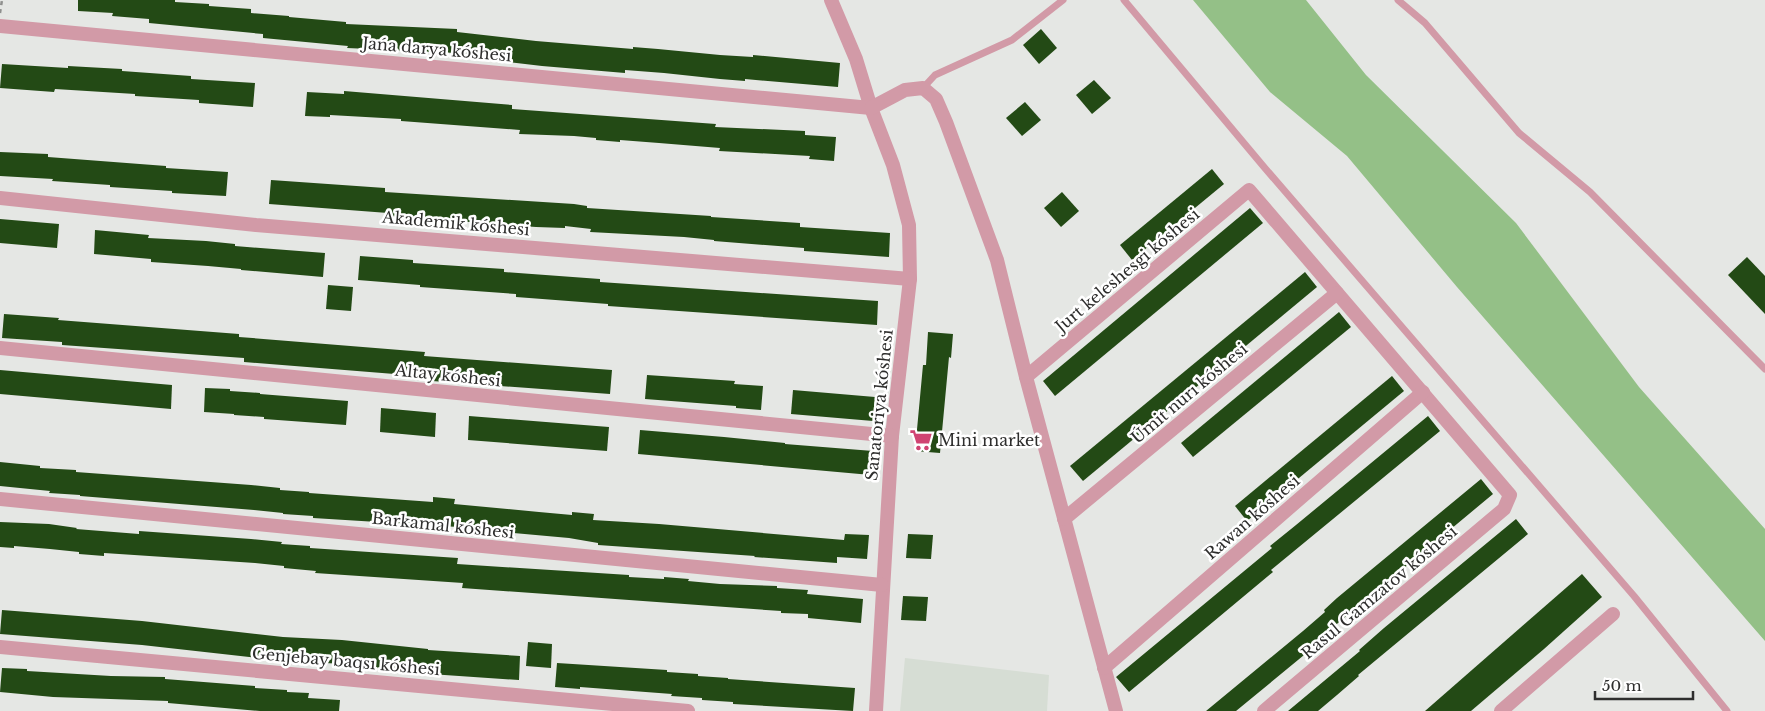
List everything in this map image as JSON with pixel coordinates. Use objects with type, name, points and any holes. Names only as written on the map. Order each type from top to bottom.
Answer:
[{"type":"street","name":"Sanatoriya kóshesi","points":[[831,0],[856,59],[871,108],[893,165],[909,225],[910,278],[892,436],[876,711]]},
{"type":"street","name":"Jańa darya kóshesi","points":[[0,26],[871,108]]},
{"type":"street","points":[[871,108],[906,90],[923,88],[936,99],[998,260],[1026,377],[1116,711]]},
{"type":"street","name":"Jurt keleshesgi kóshesi","points":[[1026,377],[1249,190],[1337,293]]},
{"type":"street","name":"Akademik kóshesi","points":[[0,198],[256,224],[910,278]]},
{"type":"street","points":[[1337,293],[1423,392]]},
{"type":"street","name":"Úmit nurı kóshesi","points":[[1064,519],[1337,293]]},
{"type":"street","name":"Altay kóshesi","points":[[0,348],[892,436]]},
{"type":"street","name":"Rasul Gamzatov kóshesi","points":[[1264,711],[1504,509],[1510,495],[1423,392]]},
{"type":"street","name":"Rawan kóshesi","points":[[1104,668],[1423,392]]},
{"type":"street","name":"Barkamal kóshesi","points":[[0,499],[882,585]]},
{"type":"street","points":[[1501,711],[1613,614]]},
{"type":"street","name":"Genjebay baqsı kóshesi","points":[[0,647],[688,711]]},
{"type":"lane","points":[[923,88],[935,75],[1012,40],[1063,0]]},
{"type":"lane","points":[[1124,0],[1264,167],[1634,596],[1728,711]]},
{"type":"lane","points":[[1398,0],[1425,23],[1519,132],[1590,192],[1765,369]]},
{"type":"path","points":[[0,14],[2,0]]},
{"type":"shaded area","points":[[1193,0],[1306,0],[1366,75],[1516,223],[1639,387],[1765,529],[1765,641],[1457,287],[1347,156],[1270,92]]},
{"type":"shaded area","points":[[905,658],[1049,675],[1047,711],[900,711]]},
{"type":"building","points":[[78,0],[175,0],[175,2],[251,9],[251,13],[346,22],[346,24],[457,29],[457,32],[536,41],[720,55],[753,57],[753,55],[840,63],[838,87],[625,70],[625,73],[542,66],[456,56],[456,53],[347,48],[348,46],[263,38],[263,34],[149,23],[149,19],[112,16],[113,13],[78,11]]},
{"type":"building","points":[[1041,29],[1057,48],[1039,64],[1023,45]]},
{"type":"building","points":[[2,64],[122,69],[122,71],[191,76],[191,79],[255,83],[253,107],[199,103],[199,100],[135,96],[135,94],[55,89],[54,92],[0,88]]},
{"type":"building","points":[[1094,80],[1111,98],[1092,114],[1076,95]]},
{"type":"building","points":[[344,91],[512,105],[512,109],[716,124],[715,127],[805,131],[805,135],[836,137],[834,161],[809,159],[810,156],[719,151],[720,148],[620,140],[620,142],[574,136],[519,134],[520,130],[401,121],[401,119],[330,115],[330,117],[305,116],[307,92],[344,94]]},
{"type":"building","points":[[1025,102],[1041,120],[1022,136],[1006,118]]},
{"type":"building","points":[[0,152],[48,154],[48,157],[228,172],[226,196],[172,193],[172,191],[52,181],[53,179],[0,176]]},
{"type":"building","points":[[1212,169],[1224,184],[1132,260],[1120,245]]},
{"type":"building","points":[[271,180],[385,188],[385,192],[574,204],[587,206],[587,208],[800,223],[800,227],[890,233],[889,257],[804,251],[804,248],[684,237],[590,232],[591,229],[565,226],[565,228],[536,227],[388,216],[388,213],[269,204]]},
{"type":"building","points":[[1062,192],[1079,211],[1061,227],[1044,208]]},
{"type":"building","points":[[1250,208],[1263,223],[1055,396],[1043,381]]},
{"type":"building","points":[[0,219],[59,224],[57,248],[0,243]]},
{"type":"building","points":[[95,230],[149,235],[148,238],[206,241],[235,244],[235,246],[325,253],[323,277],[151,262],[151,259],[94,254]]},
{"type":"building","points":[[360,256],[413,260],[413,263],[504,269],[504,272],[600,279],[600,282],[878,301],[877,325],[608,306],[608,304],[516,297],[516,294],[420,287],[420,285],[358,280]]},
{"type":"building","points":[[1747,257],[1765,276],[1765,314],[1728,275]]},
{"type":"building","points":[[1305,272],[1317,287],[1083,481],[1070,466]]},
{"type":"building","points":[[328,285],[353,287],[351,311],[326,309]]},
{"type":"building","points":[[1339,312],[1351,327],[1193,457],[1181,443]]},
{"type":"building","points":[[4,314],[239,334],[239,337],[425,352],[424,356],[612,370],[610,394],[432,381],[432,377],[244,362],[244,358],[62,345],[62,342],[2,338]]},
{"type":"building","points":[[928,332],[953,334],[940,453],[915,451],[923,365],[926,365]]},
{"type":"building","points":[[0,370],[172,385],[171,409],[0,394]]},
{"type":"building","points":[[647,375],[735,381],[734,384],[763,386],[761,410],[736,408],[736,406],[645,399]]},
{"type":"building","points":[[1392,376],[1404,391],[1247,521],[1235,506]]},
{"type":"building","points":[[205,388],[348,401],[346,425],[264,419],[264,417],[204,412]]},
{"type":"building","points":[[793,390],[875,397],[873,421],[791,414]]},
{"type":"building","points":[[381,408],[436,413],[435,437],[380,432]]},
{"type":"building","points":[[469,416],[609,427],[607,451],[468,440]]},
{"type":"building","points":[[1428,416],[1440,431],[1271,570],[1273,572],[1129,692],[1116,677],[1272,548],[1270,546]]},
{"type":"building","points":[[640,430],[873,451],[871,475],[638,454]]},
{"type":"building","points":[[0,462],[40,466],[40,468],[76,470],[76,472],[251,485],[309,493],[433,502],[433,497],[455,499],[454,504],[572,515],[572,512],[594,514],[593,520],[844,540],[845,534],[869,535],[867,559],[837,557],[837,563],[598,545],[598,543],[569,538],[458,527],[313,518],[313,516],[254,510],[49,493],[50,491],[0,486]]},
{"type":"building","points":[[1481,479],[1493,494],[1326,633],[1327,635],[1315,646],[1236,711],[1206,711],[1303,631],[1325,612],[1324,610],[1337,598]]},
{"type":"building","points":[[1516,519],[1528,534],[1358,675],[1318,711],[1288,711],[1360,651],[1384,628]]},
{"type":"building","points":[[0,522],[49,524],[76,529],[139,534],[139,531],[251,539],[310,546],[310,548],[458,558],[457,564],[629,575],[629,577],[664,579],[664,577],[720,584],[777,586],[777,588],[808,590],[807,594],[863,599],[861,623],[808,618],[808,614],[781,613],[781,611],[462,588],[463,583],[315,573],[316,571],[255,563],[104,553],[104,556],[50,549],[14,546],[14,548],[0,547]]},
{"type":"building","points":[[908,534],[933,535],[931,559],[906,558]]},
{"type":"building","points":[[1582,574],[1602,597],[1544,649],[1471,711],[1425,711]]},
{"type":"building","points":[[903,596],[928,597],[926,621],[901,620]]},
{"type":"building","points":[[2,610],[142,621],[283,637],[342,640],[428,650],[520,656],[519,680],[430,674],[142,645],[0,634]]},
{"type":"building","points":[[528,642],[552,644],[551,668],[526,666]]},
{"type":"building","points":[[557,663],[667,670],[667,672],[698,674],[698,676],[728,679],[855,688],[853,711],[733,704],[733,702],[702,700],[702,698],[671,696],[672,694],[555,687]]},
{"type":"building","points":[[2,668],[111,676],[165,677],[165,679],[287,690],[287,692],[309,693],[308,698],[340,700],[339,711],[260,711],[168,703],[168,701],[53,697],[0,692]]},
{"type":"place","name":"Mini market","points":[[921,440]]}]
